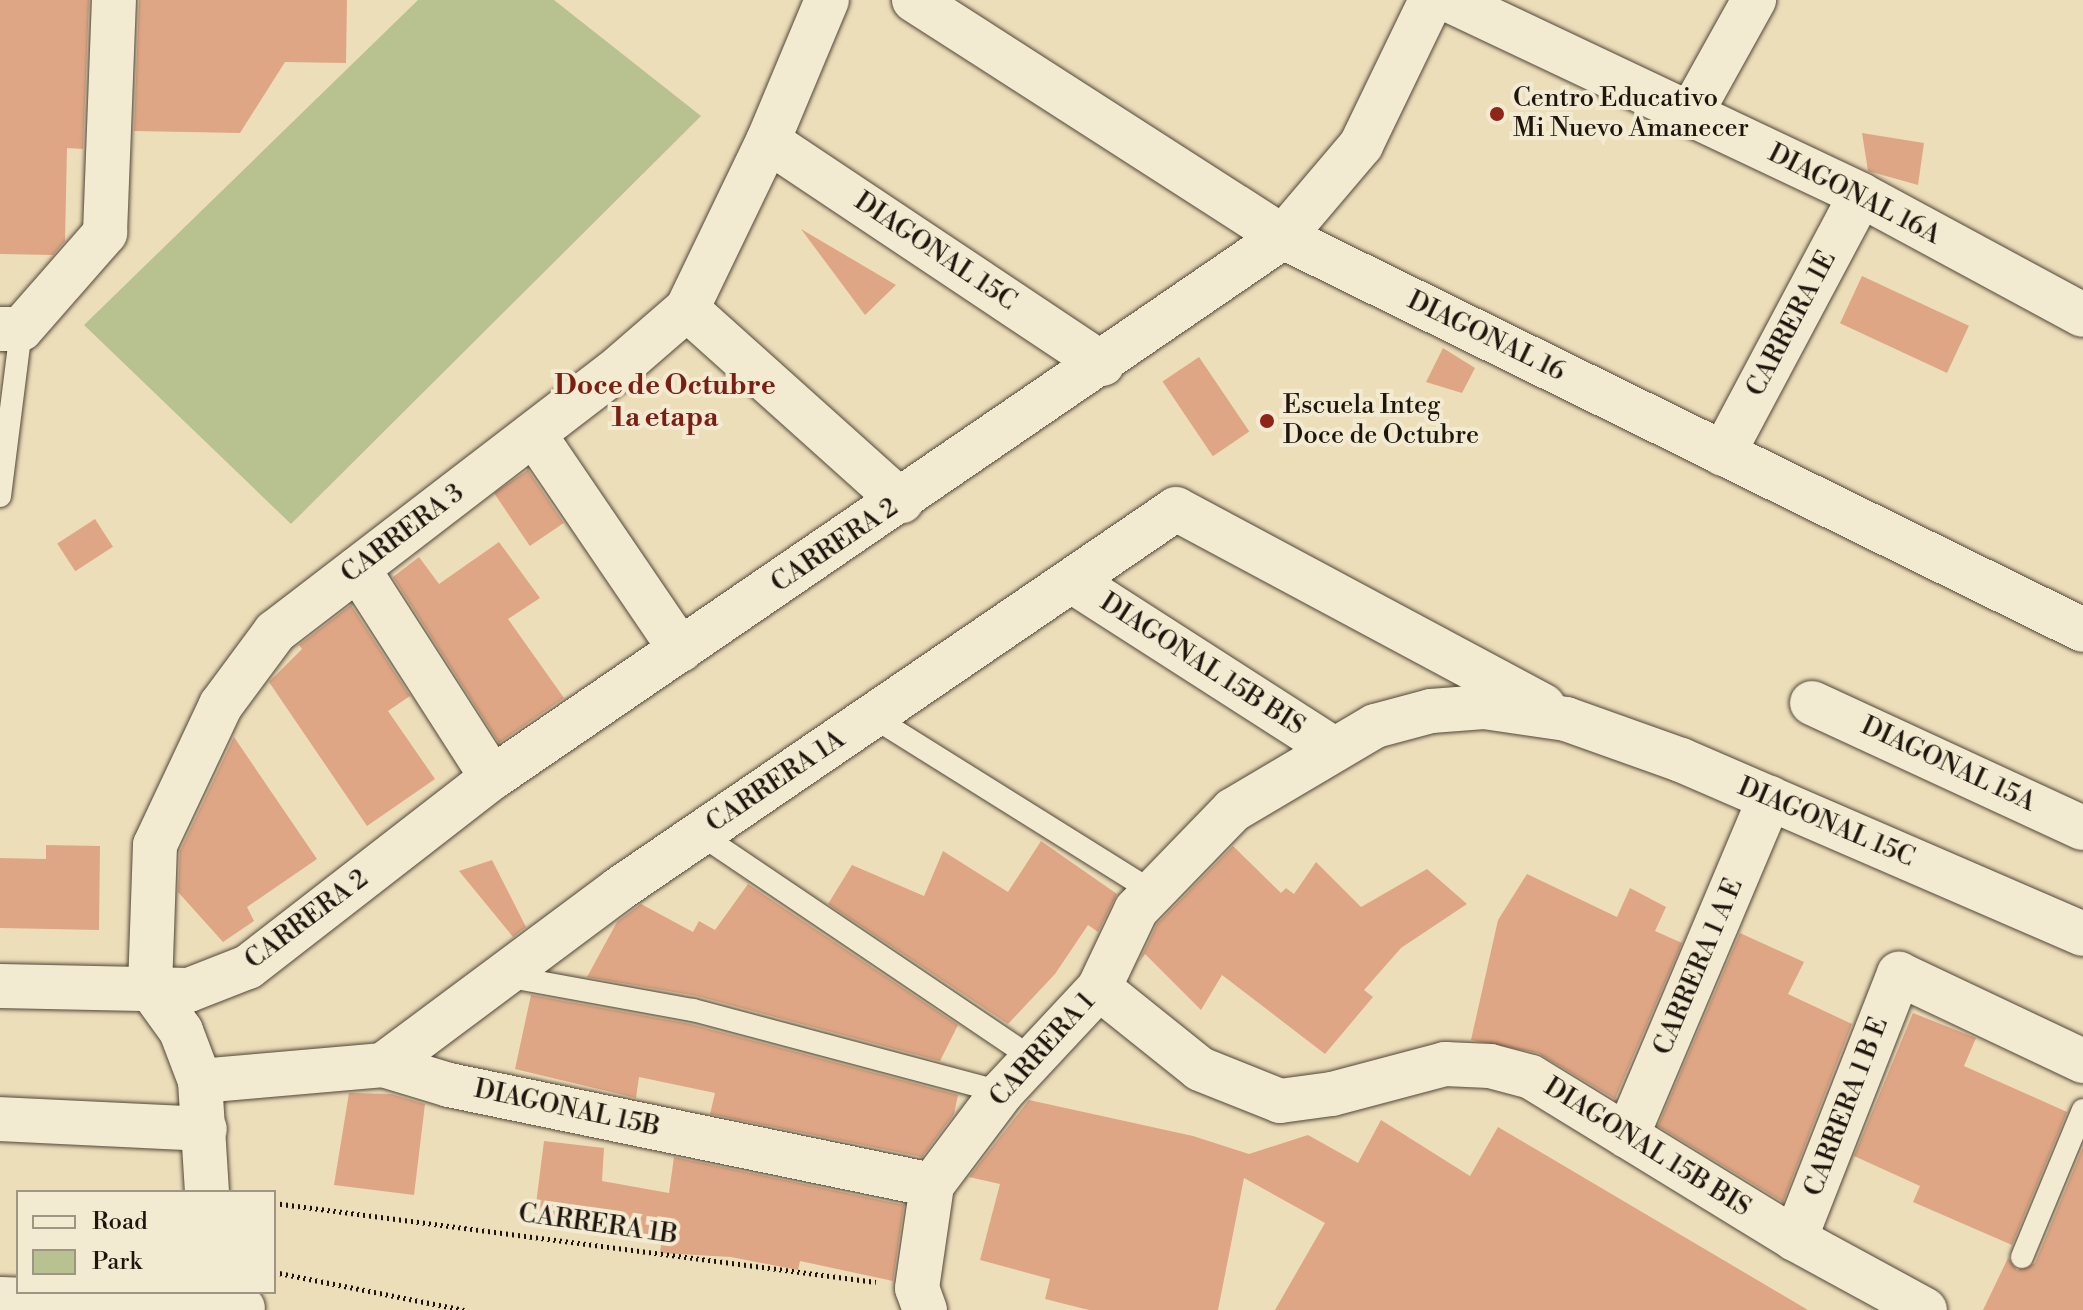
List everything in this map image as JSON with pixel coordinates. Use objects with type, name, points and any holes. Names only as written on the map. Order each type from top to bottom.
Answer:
[{"type":"street","points":[[10,329],[105,233],[114,0]]},
{"type":"street","name":"CARRERA 3","points":[[150,988],[155,845],[221,705],[275,632],[534,434],[687,309],[768,141],[827,0]]},
{"type":"street","name":"DIAGONAL 16","points":[[914,0],[1283,237],[2083,630]]},
{"type":"street","name":"CARRERA 2","points":[[150,988],[189,990],[248,967],[492,778],[1102,364],[1283,237],[1361,145],[1431,0]]},
{"type":"street","name":"DIAGONAL 16A","points":[[1449,0],[1861,195],[2083,315]]},
{"type":"street","points":[[1690,115],[1754,0]]},
{"type":"street","name":"DIAGONAL 15C","points":[[768,141],[1102,364]]},
{"type":"street","name":"CARRERA 1E","points":[[1723,454],[1861,195]]},
{"type":"street","points":[[687,309],[901,501]]},
{"type":"street","points":[[534,434],[681,650]]},
{"type":"street","name":"DIAGONAL 15C","points":[[1176,509],[1566,719],[1770,798],[2081,929]]},
{"type":"street","name":"CARRERA 1A","points":[[383,1065],[700,834],[1176,509]]},
{"type":"street","points":[[358,569],[492,778]]},
{"type":"street","name":"DIAGONAL 15B BIS","points":[[1072,581],[1327,751]]},
{"type":"street","name":"DIAGONAL 15A","points":[[1812,703],[2083,828]]},
{"type":"street","name":"DIAGONAL 15C","points":[[1327,751],[1375,726],[1431,711],[1484,707],[1566,719]]},
{"type":"street","name":"CARRERA 1","points":[[932,1185],[1002,1092],[1099,988],[1115,946],[1151,891],[1233,810],[1327,751]]},
{"type":"street","name":"CARRERA 1 A E","points":[[1627,1136],[1770,798]]},
{"type":"street","name":"CARRERA 1 B E","points":[[1795,1239],[1899,974],[2083,1061]]},
{"type":"street","points":[[0,986],[150,988],[181,1031],[200,1081],[207,1190]]},
{"type":"street","name":"DIAGONAL 15B BIS","points":[[1099,988],[1200,1069],[1280,1101],[1332,1094],[1445,1064],[1490,1066],[1531,1077],[1795,1239],[1925,1310]]},
{"type":"street","name":"DIAGONAL 15B","points":[[200,1081],[383,1065],[449,1085],[932,1185]]},
{"type":"street","points":[[0,1119],[205,1129]]},
{"type":"street","points":[[921,1299],[932,1185]]},
{"type":"street","points":[[0,1299],[189,1306],[240,1303]]},
{"type":"lane","points":[[0,496],[10,329]]},
{"type":"lane","points":[[873,717],[1151,891]]},
{"type":"lane","points":[[700,834],[1034,1059]]},
{"type":"lane","points":[[503,976],[693,1010],[1002,1092]]},
{"type":"lane","points":[[2022,1257],[2083,1110]]},
{"type":"path","name":"CARRERA 1B","points":[[276,1203],[921,1299]]},
{"type":"path","points":[[276,1272],[464,1310]]},
{"type":"green space","points":[[418,0],[554,0],[701,116],[291,524],[84,325]]},
{"type":"building","points":[[0,0],[89,0],[83,149],[67,148],[65,241],[53,255],[0,254]]},
{"type":"building","points":[[139,0],[347,0],[346,63],[285,62],[240,133],[134,131]]},
{"type":"building","points":[[1862,133],[1924,143],[1918,185],[1868,171]]},
{"type":"building","points":[[801,229],[896,285],[865,315]]},
{"type":"building","points":[[1862,276],[1969,326],[1947,373],[1840,323]]},
{"type":"building","points":[[1443,348],[1475,368],[1462,393],[1426,382]]},
{"type":"building","points":[[1199,357],[1249,432],[1213,456],[1163,382]]},
{"type":"building","points":[[528,470],[564,523],[530,546],[494,493]]},
{"type":"building","points":[[95,519],[113,547],[75,571],[57,544]]},
{"type":"building","points":[[499,542],[540,598],[508,619],[564,698],[499,743],[393,577],[419,557],[439,584]]},
{"type":"building","points":[[351,605],[410,696],[388,711],[435,779],[367,826],[269,682],[302,649],[299,645]]},
{"type":"building","points":[[234,737],[317,859],[247,907],[254,921],[223,942],[178,892],[180,851]]},
{"type":"building","points":[[1041,841],[1117,894],[1098,932],[1088,925],[1055,974],[1008,1024],[828,904],[852,865],[924,896],[943,851],[1008,892]]},
{"type":"building","points":[[46,845],[100,846],[99,930],[0,928],[0,858],[46,859]]},
{"type":"building","points":[[1233,846],[1281,893],[1286,888],[1294,894],[1316,862],[1361,907],[1427,869],[1467,904],[1401,948],[1364,990],[1373,997],[1325,1054],[1222,975],[1201,1010],[1145,954],[1139,962],[1157,924]]},
{"type":"building","points":[[492,860],[526,927],[513,937],[459,871]]},
{"type":"building","points":[[1527,874],[1617,917],[1630,888],[1666,907],[1655,931],[1682,943],[1615,1099],[1538,1053],[1471,1040],[1498,920]]},
{"type":"building","points":[[748,884],[958,1025],[940,1061],[697,996],[587,977],[617,922],[641,904],[693,932],[699,921],[715,930]]},
{"type":"building","points":[[1740,933],[1804,962],[1788,994],[1852,1024],[1783,1202],[1658,1126]]},
{"type":"building","points":[[531,995],[690,1024],[958,1095],[954,1114],[922,1157],[710,1114],[715,1093],[639,1077],[636,1098],[515,1069]]},
{"type":"building","points":[[1913,1013],[1976,1038],[1964,1066],[2067,1112],[2012,1245],[1913,1202],[1920,1186],[1854,1156]]},
{"type":"building","points":[[349,1093],[391,1094],[425,1104],[414,1195],[334,1185]]},
{"type":"building","points":[[1029,1100],[1193,1136],[1249,1154],[1308,1135],[1358,1163],[1381,1120],[1470,1176],[1498,1127],[1808,1310],[1275,1310],[1325,1223],[1244,1178],[1218,1310],[1089,1310],[1045,1299],[1050,1279],[980,1260],[1000,1184],[969,1177]]},
{"type":"building","points":[[544,1141],[604,1148],[602,1181],[669,1193],[674,1157],[904,1205],[893,1281],[800,1261],[798,1270],[731,1257],[660,1253],[661,1245],[534,1220]]},
{"type":"building","points":[[2083,1147],[2083,1310],[1983,1310],[2008,1258],[2017,1270],[2035,1263]]},
{"type":"place","name":"Centro Educativo Mi Nuevo Amanecer","points":[[1497,114]]},
{"type":"place","name":"Escuela Integ Doce de Octubre","points":[[1267,421]]},
{"type":"district","name":"Doce de Octubre 1a etapa","points":[[665,402]]}]
